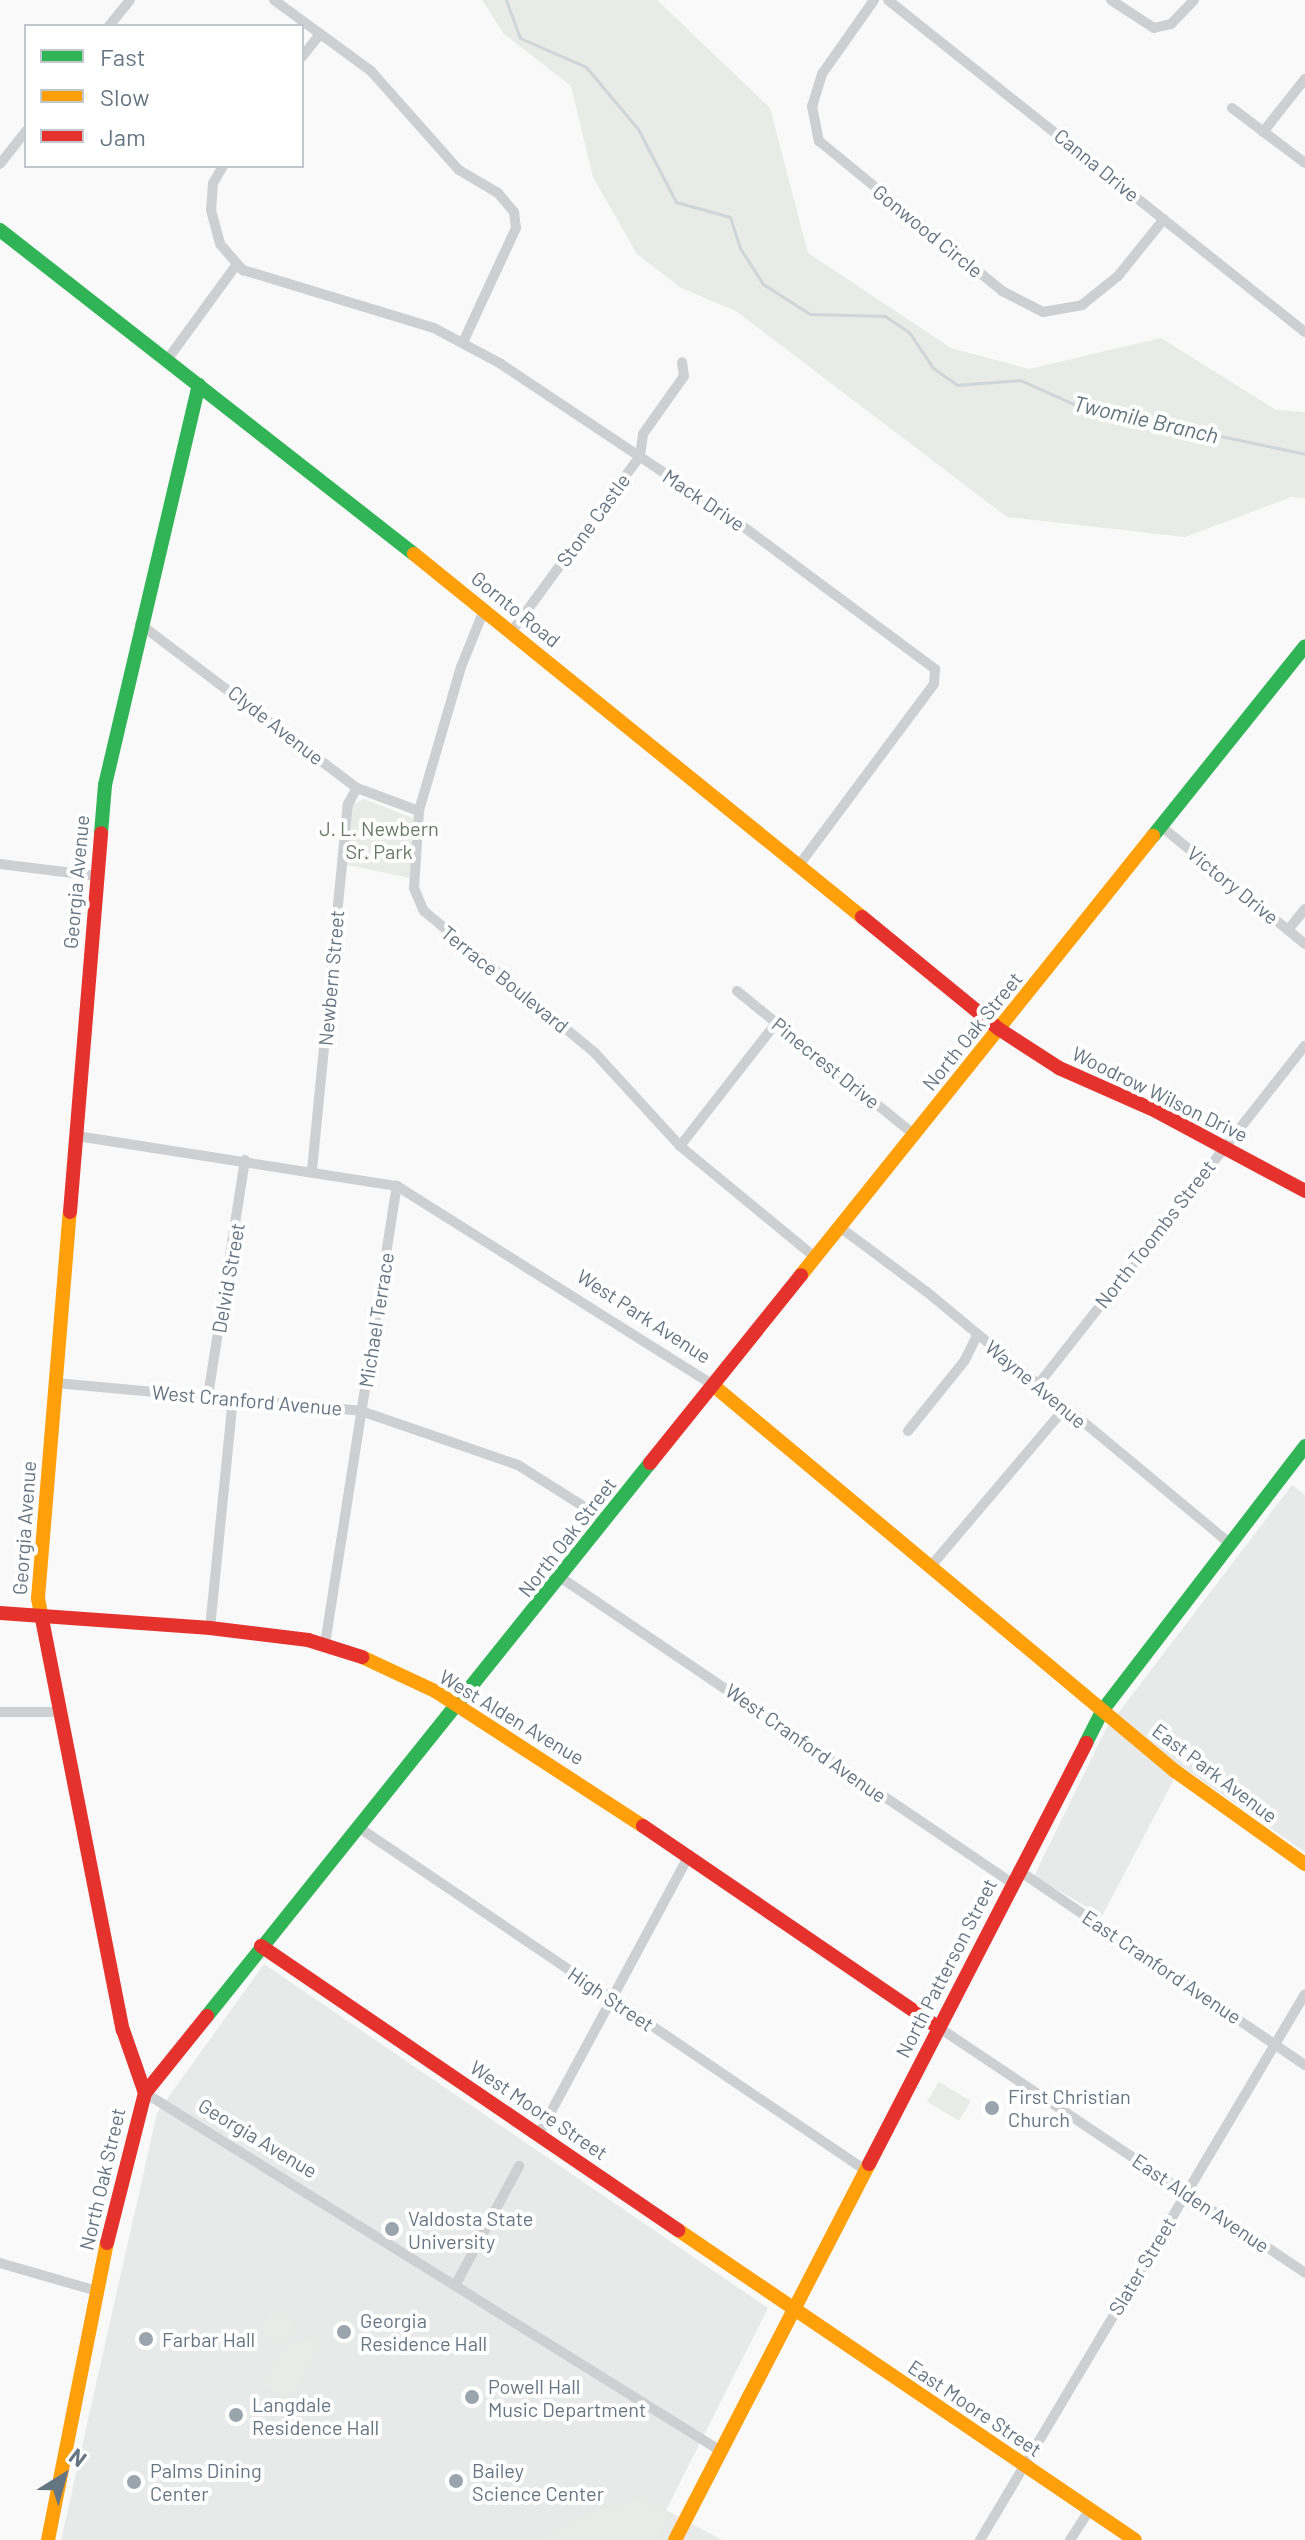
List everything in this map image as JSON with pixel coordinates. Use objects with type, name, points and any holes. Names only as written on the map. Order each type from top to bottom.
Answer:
[{"type":"street","points":[[111,24],[130,0]]},
{"type":"street","points":[[274,0],[386,84],[459,170],[498,193],[514,212],[516,228],[463,342]]},
{"type":"street","name":"Gonwood Circle","points":[[874,0],[822,74],[812,106],[819,141],[1002,291],[1043,312],[1082,305],[1118,276],[1164,219]]},
{"type":"street","name":"Canna Drive","points":[[888,0],[1305,332]]},
{"type":"street","points":[[1111,0],[1154,28],[1171,24],[1194,0]]},
{"type":"street","points":[[304,54],[320,34]]},
{"type":"street","points":[[1263,132],[1305,79]]},
{"type":"street","points":[[1232,108],[1305,163]]},
{"type":"street","points":[[0,164],[24,134]]},
{"type":"street","points":[[167,360],[237,264],[220,244],[211,210],[213,183],[222,168]]},
{"type":"street","name":"Gornto Road","points":[[0,230],[512,631],[999,1029]]},
{"type":"street","name":"Mack Drive","points":[[237,264],[463,342],[640,456],[865,612],[935,669],[934,684],[799,865]]},
{"type":"street","name":"Stone Castle","points":[[512,631],[640,456],[643,434],[684,376],[682,362]]},
{"type":"street","name":"Georgia Avenue","points":[[199,385],[112,742],[96,876],[41,1616],[57,1712],[123,2030],[145,2093],[721,2451]]},
{"type":"street","name":"Terrace Boulevard","points":[[484,610],[461,667],[419,811],[414,888],[424,911],[594,1052],[680,1146],[816,1258]]},
{"type":"street","name":"Clyde Avenue","points":[[140,624],[357,788],[419,811]]},
{"type":"street","name":"North Oak Street","points":[[48,2540],[97,2291],[145,2093],[261,1946],[460,1705],[1305,646]]},
{"type":"street","name":"Newbern Street","points":[[312,1170],[346,817],[357,788]]},
{"type":"street","name":"Victory Drive","points":[[1162,827],[1305,944]]},
{"type":"street","points":[[0,864],[96,876]]},
{"type":"street","points":[[1288,930],[1305,909]]},
{"type":"street","name":"Pinecrest Drive","points":[[737,991],[915,1135]]},
{"type":"street","points":[[680,1146],[777,1022]]},
{"type":"street","name":"Woodrow Wilson Drive","points":[[999,1029],[1059,1068],[1223,1147],[1305,1191]]},
{"type":"street","name":"North Toombs Street","points":[[1037,1386],[1305,1046]]},
{"type":"street","name":"West Park Avenue","points":[[77,1136],[312,1170],[397,1186],[714,1386],[1102,1711]]},
{"type":"street","name":"Delvid Street","points":[[208,1396],[245,1160]]},
{"type":"street","name":"Michael Terrace","points":[[325,1644],[397,1186]]},
{"type":"street","name":"Wayne Avenue","points":[[841,1228],[977,1335],[1229,1543]]},
{"type":"street","points":[[908,1431],[965,1360],[977,1335]]},
{"type":"street","name":"West Cranford Avenue","points":[[56,1383],[361,1411],[518,1465],[605,1520]]},
{"type":"street","points":[[210,1628],[233,1399]]},
{"type":"street","points":[[931,1566],[1065,1408]]},
{"type":"street","name":"North Patterson Street","points":[[675,2540],[1102,1711],[1305,1446]]},
{"type":"street","name":"West Cranford Avenue","points":[[560,1577],[1015,1877]]},
{"type":"street","name":"West Alden Avenue","points":[[0,1613],[210,1628],[325,1644],[460,1705],[689,1855],[938,2027]]},
{"type":"street","name":"East Park Avenue","points":[[1102,1711],[1211,1799],[1305,1864]]},
{"type":"street","points":[[0,1712],[57,1712]]},
{"type":"street","name":"High Street","points":[[358,1827],[865,2170]]},
{"type":"street","points":[[539,2134],[615,2001],[689,1855]]},
{"type":"street","name":"East Cranford Avenue","points":[[1015,1877],[1305,2065]]},
{"type":"street","name":"West Moore Street","points":[[261,1946],[794,2308]]},
{"type":"street","name":"Slater Street","points":[[980,2540],[1305,1994]]},
{"type":"street","name":"East Alden Avenue","points":[[938,2027],[1305,2273]]},
{"type":"street","points":[[456,2284],[519,2166]]},
{"type":"street","points":[[0,2263],[97,2291]]},
{"type":"street","name":"East Moore Street","points":[[794,2308],[1135,2540]]},
{"type":"street","points":[[1070,2540],[1090,2509]]},
{"type":"shaded area","points":[[1292,1485],[1305,1495],[1305,1852],[1181,1766],[1102,1916],[1034,1876],[1106,1729]]},
{"type":"shaded area","name":"Valdosta State University","points":[[264,1964],[768,2308],[666,2510],[722,2540],[61,2540],[157,2113]]},
{"type":"green space","points":[[482,0],[657,0],[770,108],[808,253],[951,348],[1029,369],[1161,338],[1276,410],[1305,412],[1305,498],[1291,497],[1185,537],[1007,517],[736,311],[681,288],[637,254],[593,177],[571,86],[504,34]]},
{"type":"green space","name":"J. L. Newbern Sr. Park","points":[[364,799],[413,818],[410,878],[343,864],[351,805]]},
{"type":"green space","points":[[939,2082],[971,2101],[959,2121],[927,2102]]},
{"type":"green space","points":[[277,2313],[287,2317],[291,2327],[287,2337],[277,2341],[267,2337],[263,2327],[267,2317]]},
{"type":"green space","points":[[320,2339],[290,2398],[266,2386],[285,2345]]},
{"type":"green space","points":[[643,2500],[668,2515],[655,2540],[539,2540],[595,2511]]},
{"type":"waterway","name":"Twomile Branch","points":[[506,0],[520,38],[586,67],[638,129],[676,202],[730,217],[740,248],[763,284],[810,314],[885,316],[909,332],[933,368],[957,385],[1020,380],[1078,406],[1305,454]]},
{"type":"traffic: fast","points":[[0,230],[414,554]]},
{"type":"traffic: fast","points":[[101,833],[105,785],[199,385]]},
{"type":"traffic: fast","points":[[1153,836],[1305,646]]},
{"type":"traffic: fast","points":[[1086,1743],[1102,1711],[1305,1446]]},
{"type":"traffic: fast","points":[[207,2016],[650,1463]]},
{"type":"traffic: slow","points":[[414,554],[862,917]]},
{"type":"traffic: slow","points":[[801,1275],[1153,836]]},
{"type":"traffic: slow","points":[[42,1619],[38,1598],[70,1212]]},
{"type":"traffic: slow","points":[[714,1386],[1175,1771],[1305,1864]]},
{"type":"traffic: slow","points":[[362,1657],[435,1691],[643,1826]]},
{"type":"traffic: slow","points":[[675,2540],[869,2164]]},
{"type":"traffic: slow","points":[[678,2230],[1135,2540]]},
{"type":"traffic: slow","points":[[48,2540],[107,2243]]},
{"type":"traffic: jam","points":[[70,1212],[101,833]]},
{"type":"traffic: jam","points":[[862,917],[999,1029],[1059,1068],[1156,1111],[1305,1191]]},
{"type":"traffic: jam","points":[[650,1463],[801,1275]]},
{"type":"traffic: jam","points":[[0,1613],[210,1628],[308,1640],[362,1657]]},
{"type":"traffic: jam","points":[[42,1619],[123,2030],[145,2093]]},
{"type":"traffic: jam","points":[[869,2164],[1086,1743]]},
{"type":"traffic: jam","points":[[643,1826],[938,2027]]},
{"type":"traffic: jam","points":[[261,1946],[678,2230]]},
{"type":"traffic: jam","points":[[107,2243],[145,2093],[207,2016]]},
{"type":"place","name":"First Christian Church","points":[[992,2108]]},
{"type":"place","name":"Valdosta State University","points":[[392,2229]]},
{"type":"place","name":"Georgia Residence Hall","points":[[344,2332]]},
{"type":"place","name":"Farbar Hall","points":[[146,2339]]},
{"type":"place","name":"Powell Hall Music Department","points":[[472,2397]]},
{"type":"place","name":"Langdale Residence Hall","points":[[236,2415]]},
{"type":"place","name":"Bailey Science Center","points":[[456,2481]]},
{"type":"place","name":"Palms Dining Center","points":[[134,2482]]}]
